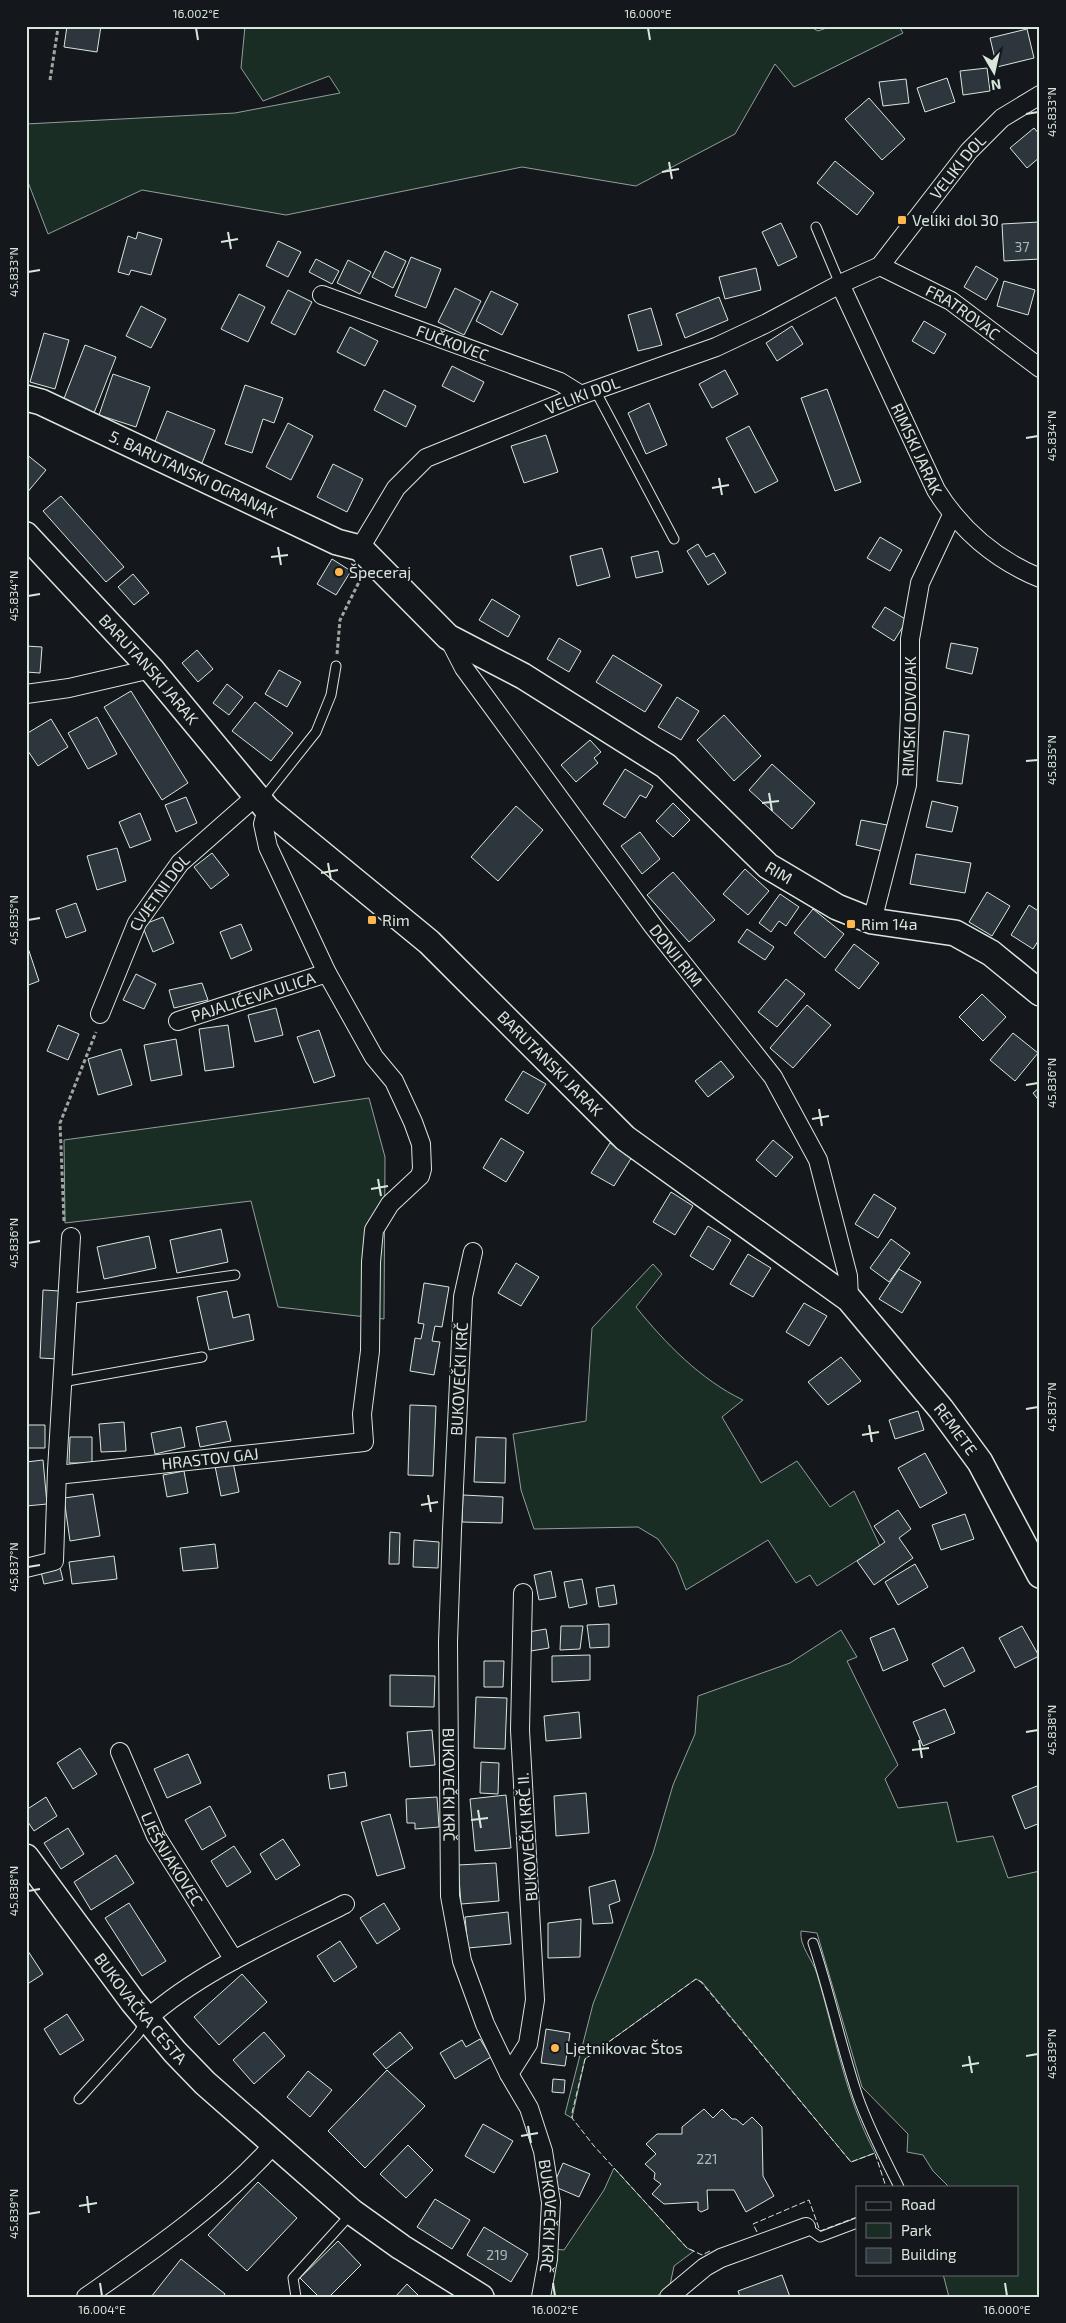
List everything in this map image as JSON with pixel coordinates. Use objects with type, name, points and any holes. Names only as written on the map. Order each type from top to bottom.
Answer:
[{"type":"street","name":"VELIKI DOL","points":[[360,548],[396,488],[426,458],[588,392],[716,347],[765,324],[840,284],[880,266],[969,151],[1002,118],[1040,95]]},
{"type":"street","name":"FRATROVAC","points":[[880,266],[951,301],[1040,368]]},
{"type":"street","name":"RIMSKI JARAK","points":[[840,284],[936,490],[952,515],[979,541],[1013,567],[1040,578]]},
{"type":"street","name":"FUČKOVEC","points":[[322,295],[588,392]]},
{"type":"street","name":"5. BARUTANSKI OGRANAK","points":[[26,398],[41,402],[337,542],[360,548]]},
{"type":"street","name":"RIMSKI ODVOJAK","points":[[872,921],[906,785],[910,713],[910,639],[920,584],[952,515]]},
{"type":"street","name":"BARUTANSKI JARAK","points":[[26,535],[151,669],[261,803],[429,942],[625,1138],[849,1299]]},
{"type":"street","name":"RIM","points":[[360,548],[448,637],[523,676],[666,766],[768,866],[837,907],[872,921],[954,933],[991,953],[1040,993]]},
{"type":"street","name":"DONJI RIM","points":[[448,637],[464,668],[653,926],[773,1077],[818,1160],[848,1276],[849,1299]]},
{"type":"street","points":[[26,694],[69,688],[151,669]]},
{"type":"street","points":[[261,803],[268,847],[327,973]]},
{"type":"street","name":"CVJETNI DOL","points":[[100,1014],[137,923],[180,862],[261,803]]},
{"type":"street","name":"PAJALIĆEVA ULICA","points":[[178,1021],[327,973]]},
{"type":"street","name":"HRASTOV GAJ","points":[[57,1475],[364,1442],[362,1414],[370,1351],[374,1230],[390,1204],[420,1176],[421,1144],[394,1081],[374,1057],[327,973]]},
{"type":"street","points":[[26,1568],[54,1561],[57,1475],[71,1237]]},
{"type":"street","name":"BUKOVEČKI KRČ","points":[[473,1252],[463,1297],[452,1530],[448,1642],[450,1896],[462,1961],[485,2024],[509,2074],[529,2108],[543,2151],[549,2179],[551,2202],[549,2239],[541,2297]]},
{"type":"street","name":"REMETE","points":[[849,1299],[941,1409],[980,1462],[1040,1575]]},
{"type":"street","name":"BUKOVEČKI KRČ II.","points":[[509,2074],[528,2044],[536,2000],[520,1730],[523,1593]]},
{"type":"street","name":"LJEŠNJAKOVEC","points":[[120,1752],[156,1836],[234,1960]]},
{"type":"street","name":"BUKOVAČKA CESTA","points":[[26,1857],[147,2019],[205,2082],[352,2212],[401,2247],[481,2297]]},
{"type":"street","points":[[147,2019],[161,2006],[234,1960],[345,1904]]},
{"type":"street","points":[[86,2297],[152,2251],[242,2179],[274,2144]]},
{"type":"street","points":[[668,2297],[705,2266],[721,2258],[806,2227]]},
{"type":"lane","points":[[816,226],[840,284]]},
{"type":"lane","points":[[588,392],[674,539]]},
{"type":"lane","points":[[261,803],[316,732],[331,695],[336,666]]},
{"type":"lane","points":[[67,1298],[235,1274]]},
{"type":"lane","points":[[62,1382],[202,1358]]},
{"type":"lane","points":[[813,1943],[859,2098],[874,2137],[898,2186]]},
{"type":"lane","points":[[79,2099],[138,2034],[147,2019]]},
{"type":"lane","points":[[296,2297],[293,2278],[352,2212]]},
{"type":"lane","points":[[806,2227],[820,2237],[856,2223]]},
{"type":"path","points":[[50,80],[58,28]]},
{"type":"path","points":[[336,666],[340,620],[358,584]]},
{"type":"path","points":[[71,1237],[64,1232],[60,1123],[99,1026],[100,1014]]},
{"type":"green space","points":[[245,26],[809,26],[818,31],[832,26],[899,26],[903,33],[794,87],[775,64],[735,134],[636,186],[522,167],[286,215],[142,190],[48,234],[26,177],[26,124],[235,113],[340,93],[329,76],[263,101],[241,68]]},
{"type":"green space","points":[[369,1098],[385,1157],[384,1319],[278,1307],[251,1201],[65,1223],[64,1140]]},
{"type":"green space","points":[[653,1264],[662,1274],[636,1307],[685,1360],[713,1382],[743,1400],[722,1417],[761,1483],[797,1461],[830,1507],[854,1491],[880,1546],[817,1586],[810,1575],[796,1583],[768,1540],[686,1590],[676,1564],[658,1539],[638,1527],[534,1529],[521,1490],[513,1434],[586,1421],[592,1328]]},
{"type":"green space","points":[[841,1630],[857,1657],[847,1661],[898,1765],[885,1779],[898,1808],[947,1802],[957,1842],[993,1836],[1008,1878],[1040,1871],[1040,2297],[949,2297],[944,2276],[1018,2276],[1018,2186],[948,2186],[933,2171],[923,2155],[907,2152],[908,2134],[862,2087],[817,1933],[801,1931],[802,1942],[817,1974],[848,2088],[875,2153],[851,2162],[702,1982],[696,1979],[585,2059],[572,2118],[565,2114],[593,2004],[653,1853],[673,1785],[695,1734],[698,1696],[790,1663]]},
{"type":"green space","points":[[614,2168],[687,2248],[694,2251],[674,2266],[670,2285],[656,2297],[547,2297],[555,2249],[564,2250],[604,2190]]},
{"type":"building","points":[[67,26],[101,26],[97,52],[64,47]]},
{"type":"building","points":[[1027,29],[1034,58],[997,67],[990,38]]},
{"type":"building","points":[[987,68],[990,91],[963,95],[960,71]]},
{"type":"building","points":[[947,78],[955,102],[925,112],[917,88]]},
{"type":"building","points":[[906,79],[909,103],[883,106],[879,82]]},
{"type":"building","points":[[869,98],[905,139],[882,160],[845,119]]},
{"type":"building","points":[[1034,128],[1040,135],[1040,157],[1027,168],[1010,148]]},
{"type":"building","points":[[835,161],[874,193],[857,215],[817,183]]},
{"type":"building","points":[[1039,222],[1040,259],[1004,261],[1002,224]]},
{"type":"building","points":[[781,223],[797,257],[778,266],[762,232]]},
{"type":"building","points":[[138,232],[162,239],[151,275],[131,270],[129,275],[118,272],[128,236],[136,239]]},
{"type":"building","points":[[278,241],[301,252],[288,277],[266,266]]},
{"type":"building","points":[[385,251],[406,261],[393,288],[372,277]]},
{"type":"building","points":[[411,257],[441,269],[426,308],[395,296]]},
{"type":"building","points":[[316,259],[339,271],[332,284],[309,272]]},
{"type":"building","points":[[348,260],[371,272],[360,294],[337,283]]},
{"type":"building","points":[[976,266],[998,279],[986,300],[964,287]]},
{"type":"building","points":[[756,268],[761,290],[725,299],[719,277]]},
{"type":"building","points":[[1004,281],[1035,290],[1028,315],[997,306]]},
{"type":"building","points":[[455,288],[481,301],[464,335],[438,322]]},
{"type":"building","points":[[288,290],[312,302],[295,335],[271,323]]},
{"type":"building","points":[[491,291],[518,304],[502,335],[476,321]]},
{"type":"building","points":[[239,294],[265,307],[248,342],[221,329]]},
{"type":"building","points":[[719,297],[728,320],[685,338],[676,314]]},
{"type":"building","points":[[141,306],[166,319],[151,348],[126,336]]},
{"type":"building","points":[[651,308],[662,345],[638,351],[628,315]]},
{"type":"building","points":[[924,321],[946,334],[934,354],[912,341]]},
{"type":"building","points":[[792,326],[803,344],[777,361],[766,343]]},
{"type":"building","points":[[350,327],[378,341],[365,366],[337,352]]},
{"type":"building","points":[[44,333],[69,340],[55,389],[30,382]]},
{"type":"building","points":[[85,345],[116,357],[94,413],[63,401]]},
{"type":"building","points":[[452,366],[484,382],[474,402],[442,386]]},
{"type":"building","points":[[725,370],[738,394],[712,408],[699,384]]},
{"type":"building","points":[[113,374],[150,387],[136,427],[99,415]]},
{"type":"building","points":[[245,385],[283,398],[274,423],[263,419],[252,453],[225,444]]},
{"type":"building","points":[[827,389],[861,482],[835,491],[801,398]]},
{"type":"building","points":[[384,390],[416,406],[406,427],[374,410]]},
{"type":"building","points":[[649,403],[667,445],[646,454],[628,413]]},
{"type":"building","points":[[167,411],[215,430],[202,463],[154,444]]},
{"type":"building","points":[[288,423],[313,436],[291,480],[266,467]]},
{"type":"building","points":[[749,426],[778,481],[755,493],[726,438]]},
{"type":"building","points":[[546,435],[558,472],[524,483],[511,446]]},
{"type":"building","points":[[26,454],[46,470],[26,494]]},
{"type":"building","points":[[333,464],[363,479],[347,512],[317,497]]},
{"type":"building","points":[[61,496],[124,567],[106,582],[43,511]]},
{"type":"building","points":[[880,537],[902,550],[890,571],[867,558]]},
{"type":"building","points":[[698,544],[706,557],[714,553],[726,573],[708,585],[687,551]]},
{"type":"building","points":[[602,548],[610,577],[577,586],[570,556]]},
{"type":"building","points":[[658,551],[663,572],[636,578],[631,557]]},
{"type":"building","points":[[332,559],[351,571],[336,595],[317,584]]},
{"type":"building","points":[[133,574],[149,593],[134,605],[118,587]]},
{"type":"building","points":[[492,599],[520,616],[508,637],[479,620]]},
{"type":"building","points":[[885,607],[907,620],[894,641],[872,627]]},
{"type":"building","points":[[559,638],[581,651],[569,672],[547,659]]},
{"type":"building","points":[[951,643],[978,648],[972,674],[946,668]]},
{"type":"building","points":[[26,646],[42,647],[40,673],[26,672]]},
{"type":"building","points":[[197,650],[213,669],[198,682],[182,663]]},
{"type":"building","points":[[613,655],[662,685],[645,712],[596,682]]},
{"type":"building","points":[[279,670],[301,682],[287,707],[265,694]]},
{"type":"building","points":[[227,684],[243,697],[229,715],[213,703]]},
{"type":"building","points":[[131,691],[188,783],[162,800],[104,707]]},
{"type":"building","points":[[677,697],[699,711],[681,740],[658,727]]},
{"type":"building","points":[[255,702],[293,733],[271,761],[232,731]]},
{"type":"building","points":[[724,715],[761,756],[734,781],[697,740]]},
{"type":"building","points":[[97,717],[117,754],[88,769],[68,733]]},
{"type":"building","points":[[51,719],[68,747],[38,766],[26,748],[26,734]]},
{"type":"building","points":[[944,731],[969,735],[962,784],[937,781]]},
{"type":"building","points":[[590,740],[601,752],[594,758],[598,763],[576,782],[561,765]]},
{"type":"building","points":[[772,764],[815,803],[792,829],[749,790]]},
{"type":"building","points":[[625,769],[653,786],[646,798],[640,795],[625,818],[603,804]]},
{"type":"building","points":[[186,797],[197,823],[176,832],[165,805]]},
{"type":"building","points":[[932,801],[958,807],[952,832],[926,827]]},
{"type":"building","points":[[673,803],[690,820],[673,837],[656,821]]},
{"type":"building","points":[[516,806],[543,830],[498,881],[471,857]]},
{"type":"building","points":[[140,813],[151,840],[130,848],[119,822]]},
{"type":"building","points":[[861,820],[887,825],[882,851],[856,845]]},
{"type":"building","points":[[640,832],[660,859],[642,874],[621,846]]},
{"type":"building","points":[[117,848],[126,881],[97,890],[87,856]]},
{"type":"building","points":[[212,853],[229,875],[211,889],[194,867]]},
{"type":"building","points":[[916,854],[971,863],[965,893],[910,884]]},
{"type":"building","points":[[745,869],[769,891],[748,915],[723,894]]},
{"type":"building","points":[[673,872],[715,920],[689,942],[647,895]]},
{"type":"building","points":[[987,892],[1010,906],[992,936],[969,922]]},
{"type":"building","points":[[780,894],[799,907],[786,926],[779,921],[771,932],[759,923]]},
{"type":"building","points":[[76,903],[86,931],[66,938],[56,910]]},
{"type":"building","points":[[1029,905],[1040,912],[1040,938],[1033,949],[1011,935]]},
{"type":"building","points":[[813,909],[844,934],[825,958],[794,933]]},
{"type":"building","points":[[163,917],[174,943],[153,952],[142,925]]},
{"type":"building","points":[[241,924],[252,950],[231,959],[220,932]]},
{"type":"building","points":[[747,929],[774,947],[765,960],[738,942]]},
{"type":"building","points":[[26,942],[39,981],[26,986]]},
{"type":"building","points":[[854,944],[879,963],[859,989],[835,970]]},
{"type":"building","points":[[136,974],[156,984],[144,1009],[123,1000]]},
{"type":"building","points":[[786,979],[805,994],[777,1027],[758,1012]]},
{"type":"building","points":[[202,983],[208,1000],[174,1008],[169,990]]},
{"type":"building","points":[[982,994],[1006,1017],[983,1041],[959,1017]]},
{"type":"building","points":[[807,1005],[831,1025],[793,1068],[770,1048]]},
{"type":"building","points":[[276,1008],[283,1035],[255,1042],[248,1015]]},
{"type":"building","points":[[58,1025],[79,1034],[68,1060],[47,1051]]},
{"type":"building","points":[[228,1025],[234,1067],[205,1071],[199,1029]]},
{"type":"building","points":[[319,1030],[335,1076],[314,1083],[297,1037]]},
{"type":"building","points":[[1013,1033],[1038,1053],[1015,1081],[990,1060]]},
{"type":"building","points":[[176,1039],[182,1075],[151,1081],[144,1045]]},
{"type":"building","points":[[121,1049],[132,1085],[98,1095],[88,1059]]},
{"type":"building","points":[[721,1061],[734,1077],[708,1097],[695,1081]]},
{"type":"building","points":[[523,1071],[546,1084],[528,1114],[505,1100]]},
{"type":"building","points":[[1040,1087],[1040,1102],[1033,1093]]},
{"type":"building","points":[[501,1138],[524,1152],[506,1182],[483,1168]]},
{"type":"building","points":[[773,1140],[793,1157],[776,1177],[756,1160]]},
{"type":"building","points":[[610,1143],[632,1157],[614,1186],[591,1173]]},
{"type":"building","points":[[671,1192],[693,1206],[675,1235],[653,1222]]},
{"type":"building","points":[[874,1194],[896,1208],[878,1238],[855,1224]]},
{"type":"building","points":[[708,1226],[731,1240],[713,1270],[690,1256]]},
{"type":"building","points":[[221,1229],[228,1262],[177,1273],[170,1240]]},
{"type":"building","points":[[149,1236],[156,1268],[104,1279],[97,1247]]},
{"type":"building","points":[[891,1239],[910,1253],[889,1282],[870,1268]]},
{"type":"building","points":[[748,1254],[771,1268],[753,1297],[730,1284]]},
{"type":"building","points":[[516,1263],[539,1277],[521,1306],[498,1293]]},
{"type":"building","points":[[899,1269],[921,1282],[902,1313],[879,1299]]},
{"type":"building","points":[[424,1283],[449,1287],[442,1327],[435,1326],[432,1341],[440,1342],[434,1375],[410,1371],[415,1338],[421,1339],[424,1324],[418,1323]]},
{"type":"building","points":[[43,1290],[60,1291],[58,1359],[40,1358]]},
{"type":"building","points":[[227,1291],[233,1318],[249,1314],[254,1340],[209,1350],[197,1297]]},
{"type":"building","points":[[804,1303],[827,1316],[809,1346],[786,1332]]},
{"type":"building","points":[[841,1357],[861,1381],[828,1405],[808,1382]]},
{"type":"building","points":[[410,1405],[436,1406],[433,1476],[408,1475]]},
{"type":"building","points":[[918,1411],[924,1430],[895,1439],[889,1420]]},
{"type":"building","points":[[226,1421],[231,1441],[200,1447],[196,1427]]},
{"type":"building","points":[[124,1422],[126,1451],[101,1452],[99,1424]]},
{"type":"building","points":[[26,1425],[45,1425],[45,1448],[26,1448]]},
{"type":"building","points":[[181,1427],[185,1447],[155,1454],[151,1433]]},
{"type":"building","points":[[70,1437],[92,1437],[92,1463],[69,1463]]},
{"type":"building","points":[[476,1437],[506,1438],[505,1483],[474,1482]]},
{"type":"building","points":[[925,1453],[947,1493],[920,1508],[898,1468]]},
{"type":"building","points":[[43,1460],[47,1504],[26,1506],[26,1462]]},
{"type":"building","points":[[233,1462],[239,1492],[221,1496],[215,1466]]},
{"type":"building","points":[[184,1471],[188,1493],[167,1497],[163,1475]]},
{"type":"building","points":[[93,1494],[100,1536],[70,1541],[64,1498]]},
{"type":"building","points":[[463,1495],[503,1497],[502,1523],[462,1522]]},
{"type":"building","points":[[898,1510],[911,1529],[899,1538],[913,1558],[874,1585],[857,1561],[885,1542],[874,1526]]},
{"type":"building","points":[[965,1514],[974,1539],[941,1550],[932,1525]]},
{"type":"building","points":[[390,1532],[400,1533],[399,1564],[389,1564]]},
{"type":"building","points":[[414,1540],[439,1542],[438,1568],[413,1567]]},
{"type":"building","points":[[215,1544],[218,1568],[183,1571],[180,1548]]},
{"type":"building","points":[[114,1556],[117,1579],[72,1584],[69,1562]]},
{"type":"building","points":[[59,1564],[63,1580],[44,1584],[40,1568]]},
{"type":"building","points":[[915,1564],[928,1587],[898,1605],[885,1582]]},
{"type":"building","points":[[551,1571],[556,1597],[539,1600],[534,1575]]},
{"type":"building","points":[[582,1579],[587,1604],[569,1608],[564,1582]]},
{"type":"building","points":[[614,1585],[617,1604],[599,1607],[596,1588]]},
{"type":"building","points":[[609,1624],[609,1647],[590,1648],[587,1625]]},
{"type":"building","points":[[561,1626],[583,1626],[580,1649],[560,1650]]},
{"type":"building","points":[[1022,1626],[1039,1656],[1015,1668],[999,1638]]},
{"type":"building","points":[[894,1628],[908,1660],[883,1671],[870,1638]]},
{"type":"building","points":[[546,1629],[549,1648],[531,1651],[528,1632]]},
{"type":"building","points":[[963,1647],[975,1671],[944,1687],[932,1664]]},
{"type":"building","points":[[590,1655],[590,1680],[552,1682],[552,1656]]},
{"type":"building","points":[[484,1661],[504,1661],[503,1687],[484,1687]]},
{"type":"building","points":[[390,1675],[435,1676],[434,1707],[390,1706]]},
{"type":"building","points":[[476,1697],[507,1698],[505,1749],[474,1748]]},
{"type":"building","points":[[945,1709],[955,1733],[923,1746],[913,1722]]},
{"type":"building","points":[[579,1712],[581,1738],[546,1741],[544,1716]]},
{"type":"building","points":[[432,1730],[435,1765],[410,1767],[407,1732]]},
{"type":"building","points":[[80,1748],[97,1774],[73,1789],[57,1763]]},
{"type":"building","points":[[188,1754],[201,1783],[167,1798],[154,1769]]},
{"type":"building","points":[[481,1762],[499,1763],[498,1794],[480,1793]]},
{"type":"building","points":[[345,1772],[347,1786],[330,1789],[328,1775]]},
{"type":"building","points":[[1037,1786],[1040,1794],[1040,1823],[1025,1829],[1012,1796]]},
{"type":"building","points":[[586,1793],[589,1833],[556,1836],[554,1796]]},
{"type":"building","points":[[506,1795],[511,1848],[475,1851],[470,1799]]},
{"type":"building","points":[[46,1797],[57,1816],[34,1831],[26,1819],[26,1810]]},
{"type":"building","points":[[437,1797],[439,1827],[415,1829],[415,1823],[407,1823],[406,1799]]},
{"type":"building","points":[[210,1806],[226,1836],[202,1850],[185,1820]]},
{"type":"building","points":[[390,1814],[405,1868],[377,1876],[361,1822]]},
{"type":"building","points":[[68,1828],[84,1854],[61,1869],[44,1843]]},
{"type":"building","points":[[283,1839],[300,1865],[276,1880],[260,1854]]},
{"type":"building","points":[[234,1846],[251,1872],[227,1887],[211,1861]]},
{"type":"building","points":[[116,1855],[134,1883],[91,1910],[74,1882]]},
{"type":"building","points":[[496,1863],[499,1901],[461,1904],[458,1865]]},
{"type":"building","points":[[615,1880],[620,1901],[609,1905],[613,1923],[593,1924],[589,1887]]},
{"type":"building","points":[[129,1903],[166,1961],[142,1976],[105,1918]]},
{"type":"building","points":[[384,1903],[400,1929],[377,1944],[360,1918]]},
{"type":"building","points":[[508,1912],[511,1944],[468,1948],[465,1917]]},
{"type":"building","points":[[581,1919],[580,1957],[548,1958],[548,1923]]},
{"type":"building","points":[[340,1941],[357,1967],[334,1982],[317,1956]]},
{"type":"building","points":[[26,1948],[43,1974],[26,1985]]},
{"type":"building","points":[[242,1974],[267,2002],[219,2045],[194,2017]]},
{"type":"building","points":[[67,2014],[84,2040],[60,2055],[44,2029]]},
{"type":"building","name":"Ljetnikovac Štos","points":[[546,2029],[570,2033],[565,2066],[541,2063]]},
{"type":"building","points":[[264,2032],[285,2056],[254,2084],[233,2060]]},
{"type":"building","points":[[400,2032],[413,2048],[386,2069],[373,2054]]},
{"type":"building","points":[[480,2039],[491,2057],[455,2079],[440,2053],[462,2040],[466,2047]]},
{"type":"building","points":[[387,2070],[425,2106],[365,2168],[328,2131]]},
{"type":"building","points":[[308,2071],[332,2090],[310,2117],[287,2097]]},
{"type":"building","points":[[553,2079],[565,2080],[564,2093],[552,2092]]},
{"type":"building","points":[[704,2109],[713,2118],[722,2109],[732,2119],[736,2119],[743,2125],[752,2117],[762,2127],[763,2176],[774,2196],[746,2212],[734,2190],[707,2190],[708,2209],[701,2212],[698,2210],[698,2202],[664,2204],[652,2194],[661,2184],[654,2179],[655,2173],[645,2164],[656,2154],[646,2144],[657,2134],[682,2134],[682,2127]]},
{"type":"building","points":[[483,2124],[513,2141],[494,2173],[465,2156]]},
{"type":"building","points":[[408,2145],[433,2170],[406,2198],[380,2174]]},
{"type":"building","points":[[563,2163],[590,2174],[579,2197],[553,2186]]},
{"type":"building","points":[[258,2182],[297,2218],[247,2271],[208,2235]]},
{"type":"building","points":[[435,2199],[470,2220],[452,2249],[417,2227]]},
{"type":"building","points":[[484,2227],[528,2254],[511,2282],[467,2255]]},
{"type":"building","points":[[338,2241],[361,2265],[329,2297],[319,2297],[300,2278]]},
{"type":"building","points":[[181,2259],[225,2294],[223,2297],[151,2297]]},
{"type":"building","points":[[782,2275],[790,2297],[740,2297],[738,2291]]},
{"type":"building","points":[[407,2284],[420,2297],[395,2297]]},
{"type":"fence","points":[[710,2251],[702,2255],[687,2248],[594,2146],[572,2118],[585,2059],[696,1979],[701,1982],[851,2162],[875,2153],[886,2186]]},
{"type":"fence","points":[[757,2232],[753,2224],[809,2200],[820,2231],[856,2217]]},
{"type":"place","name":"Veliki dol 30","points":[[902,220]]},
{"type":"place","name":"Špeceraj","points":[[339,572]]},
{"type":"place","name":"Rim","points":[[372,920]]},
{"type":"place","name":"Rim 14a","points":[[851,924]]},
{"type":"place","name":"Ljetnikovac Štos","points":[[555,2048]]}]
